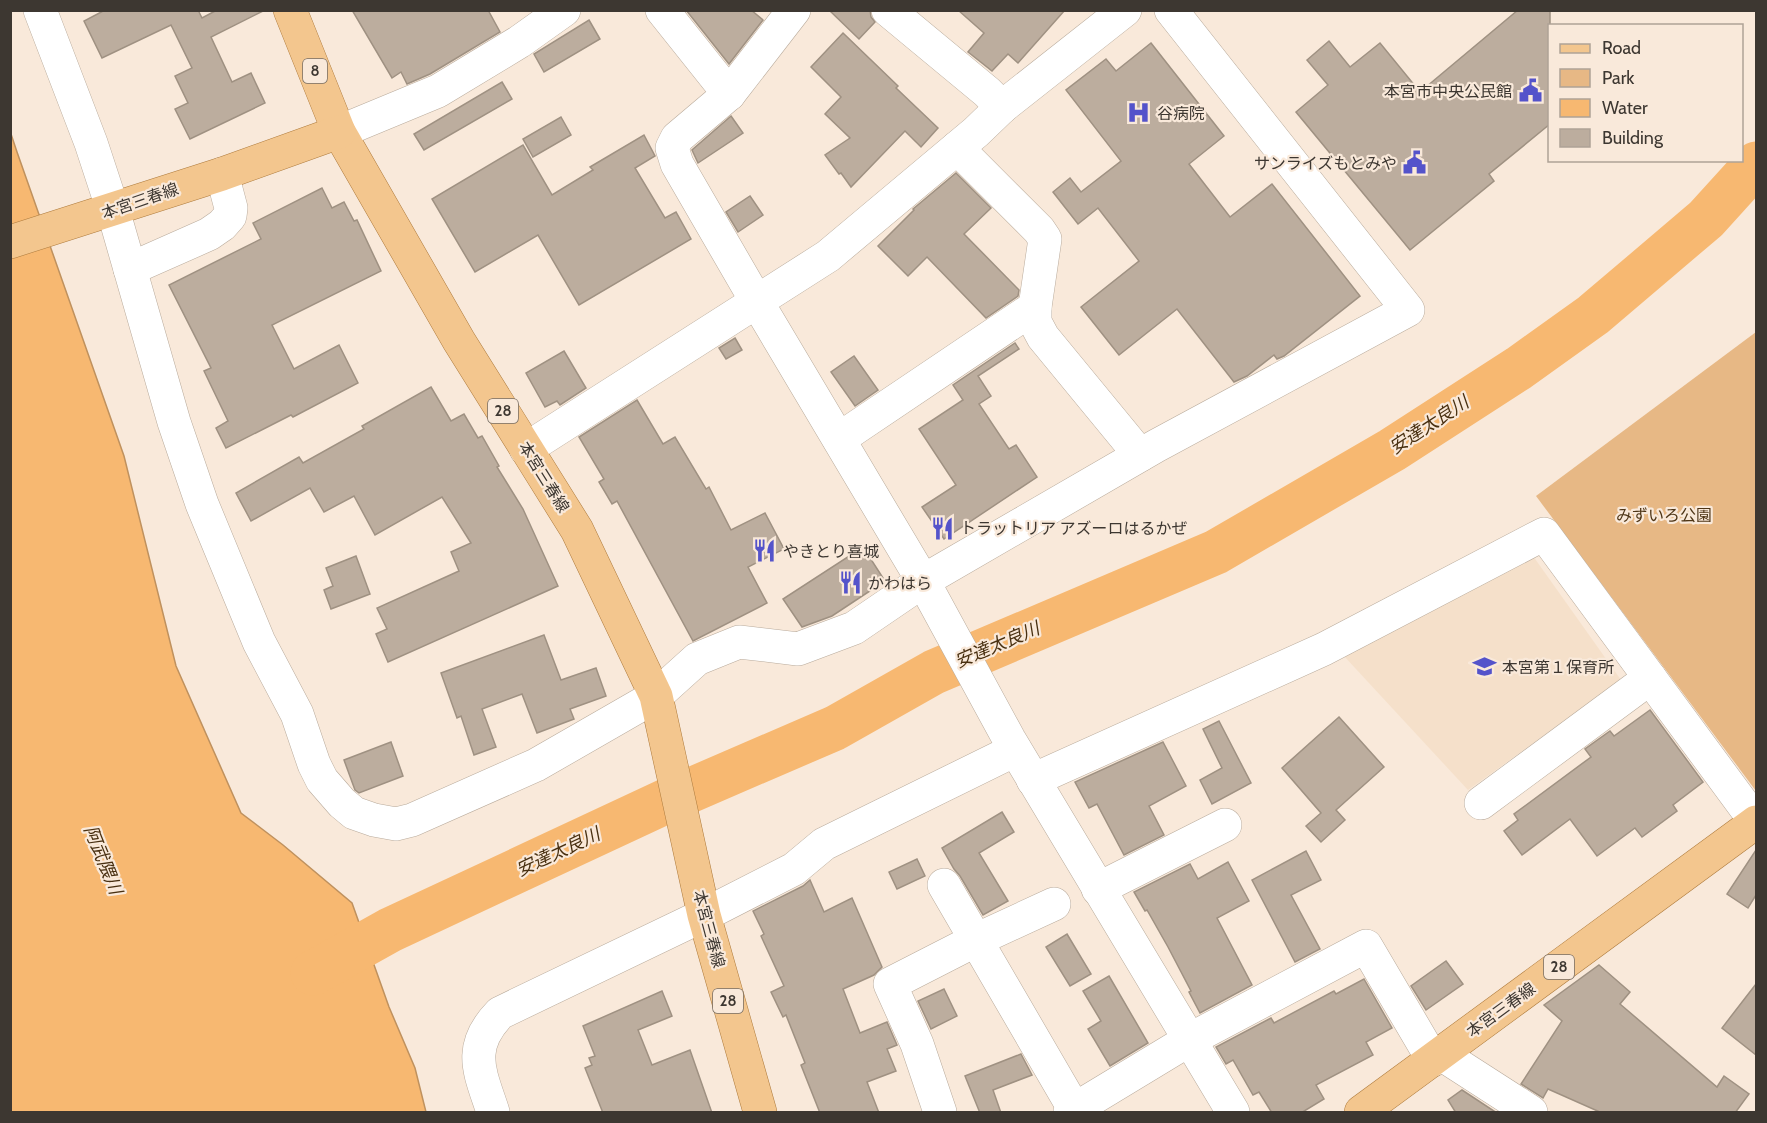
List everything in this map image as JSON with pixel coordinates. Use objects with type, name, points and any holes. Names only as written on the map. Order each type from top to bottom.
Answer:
[{"type":"main road","name":"8","points":[[290,10],[339,132]]},
{"type":"main road","name":"本宮三春線","points":[[10,242],[222,174],[339,132],[459,341],[577,530],[656,696],[701,902],[760,1113]]},
{"type":"main road","name":"本宮三春線","points":[[1361,1113],[1756,822]]},
{"type":"street","points":[[40,10],[91,143],[98,215],[130,269],[174,422],[202,504],[259,642],[297,714],[314,764],[322,780],[354,813],[396,824],[412,820],[536,765],[656,696],[697,659],[739,642],[798,649],[854,628],[923,581],[1140,455],[1408,310],[1171,10]]},
{"type":"street","points":[[339,132],[438,91],[519,42],[564,10]]},
{"type":"street","points":[[662,10],[729,94]]},
{"type":"street","points":[[794,10],[729,94],[677,138],[672,148],[677,164],[923,581],[1012,745],[1233,1113]]},
{"type":"street","points":[[888,10],[1002,107]]},
{"type":"street","points":[[526,449],[828,256],[1002,107],[1125,10]]},
{"type":"street","points":[[957,147],[1039,230],[1045,239],[1035,306],[1035,322],[1043,337],[1140,455]]},
{"type":"street","points":[[130,269],[209,234],[222,225],[230,216],[231,208],[222,174]]},
{"type":"street","points":[[839,440],[1035,306]]},
{"type":"street","points":[[1033,780],[1324,649],[1544,534],[1756,822]]},
{"type":"street","points":[[1481,803],[1650,678]]},
{"type":"street","points":[[493,1113],[480,1075],[479,1047],[482,1035],[500,1013],[701,902],[795,869],[824,844],[1012,745]]},
{"type":"street","points":[[1098,889],[1225,825]]},
{"type":"street","points":[[944,885],[1074,1112],[1190,1040],[1366,946],[1437,1057],[1531,1113]]},
{"type":"street","points":[[940,1113],[917,1044],[890,984],[976,940],[1054,904]]},
{"type":"shaded area","name":"本宮第１保育所","points":[[1533,556],[1621,680],[1468,790],[1343,655]]},
{"type":"green space","name":"みずいろ公園","points":[[1756,332],[1756,791],[1536,496]]},
{"type":"water","name":"阿武隈川","points":[[10,131],[124,456],[176,666],[241,813],[352,903],[389,1007],[415,1068],[426,1112],[11,1112]]},
{"type":"building","points":[[105,10],[201,10],[199,12],[202,18],[217,10],[265,10],[211,37],[232,82],[251,73],[265,103],[190,139],[175,109],[188,103],[175,76],[192,68],[171,25],[102,58],[84,21]]},
{"type":"building","points":[[352,10],[488,10],[500,32],[430,74],[407,84],[401,72],[392,78]]},
{"type":"building","points":[[686,10],[751,10],[763,20],[729,64]]},
{"type":"building","points":[[829,10],[870,10],[875,22],[859,39]]},
{"type":"building","points":[[958,10],[1065,10],[1018,63],[1008,54],[992,71],[968,52],[984,33]]},
{"type":"building","points":[[1518,10],[1550,10],[1548,126],[1489,174],[1494,181],[1410,250],[1296,112],[1328,85],[1307,60],[1329,41],[1350,67],[1380,43],[1420,92]]},
{"type":"building","points":[[589,20],[600,39],[544,72],[534,54]]},
{"type":"building","points":[[843,33],[938,128],[921,147],[905,131],[851,187],[825,155],[850,138],[825,114],[841,97],[811,67]]},
{"type":"building","points":[[1151,43],[1224,136],[1189,164],[1230,217],[1272,184],[1360,296],[1284,356],[1277,359],[1274,355],[1247,376],[1234,382],[1177,309],[1119,355],[1081,307],[1139,261],[1098,208],[1078,224],[1053,192],[1070,178],[1081,192],[1121,161],[1066,90],[1106,59],[1116,71]]},
{"type":"building","points":[[502,82],[512,99],[424,150],[414,134]]},
{"type":"building","points":[[731,116],[743,133],[698,163],[692,150]]},
{"type":"building","points":[[561,117],[571,135],[533,157],[523,139]]},
{"type":"building","points":[[644,135],[655,156],[635,168],[665,218],[676,212],[691,239],[579,305],[538,235],[475,272],[432,199],[523,145],[552,195],[593,170],[590,167]]},
{"type":"building","points":[[956,173],[991,208],[964,234],[1019,290],[1018,296],[986,318],[927,257],[908,276],[878,246],[913,209]]},
{"type":"building","points":[[322,188],[332,208],[344,202],[354,221],[357,220],[381,271],[272,325],[294,369],[339,345],[358,383],[226,448],[216,428],[228,421],[204,371],[211,368],[169,285],[261,239],[253,223]]},
{"type":"building","points":[[750,196],[763,215],[738,232],[726,212]]},
{"type":"building","points":[[735,338],[742,350],[726,359],[719,348]]},
{"type":"building","points":[[1015,343],[1019,349],[978,376],[991,396],[979,404],[1009,449],[1016,445],[1037,477],[944,539],[922,507],[956,485],[919,429],[963,400],[953,385]]},
{"type":"building","points":[[564,351],[586,388],[560,405],[557,401],[545,407],[526,373]]},
{"type":"building","points":[[854,356],[878,390],[855,406],[831,372]]},
{"type":"building","points":[[431,387],[451,421],[464,414],[478,438],[482,436],[499,466],[497,467],[523,509],[558,586],[388,662],[376,634],[387,629],[377,608],[459,571],[451,552],[471,543],[442,497],[375,535],[354,496],[324,512],[310,488],[251,521],[236,493],[299,457],[303,463],[364,429],[362,426]]},
{"type":"building","points":[[637,400],[663,444],[675,437],[706,489],[709,487],[731,530],[765,513],[784,549],[748,567],[767,603],[693,641],[617,501],[612,504],[599,482],[604,479],[579,437]]},
{"type":"building","points":[[863,547],[885,581],[832,616],[802,627],[783,599]]},
{"type":"building","points":[[356,556],[370,594],[331,609],[324,590],[333,586],[326,568]]},
{"type":"building","points":[[544,635],[561,680],[596,668],[606,696],[570,709],[574,719],[537,733],[522,694],[482,709],[496,747],[474,755],[461,716],[457,718],[441,673]]},
{"type":"building","points":[[1650,710],[1703,782],[1673,805],[1677,811],[1642,837],[1635,828],[1597,856],[1570,819],[1522,855],[1504,831],[1518,820],[1514,814],[1591,757],[1585,749],[1610,731],[1614,736]]},
{"type":"building","points":[[1339,717],[1384,767],[1336,810],[1345,820],[1321,842],[1306,826],[1321,813],[1282,768]]},
{"type":"building","points":[[1219,721],[1251,783],[1212,804],[1200,780],[1222,768],[1203,729]]},
{"type":"building","points":[[391,742],[403,776],[359,793],[355,790],[344,760]]},
{"type":"building","points":[[1163,742],[1186,786],[1149,806],[1164,835],[1124,855],[1097,804],[1089,808],[1075,782]]},
{"type":"building","points":[[1002,812],[1014,832],[979,853],[1008,901],[983,915],[942,848]]},
{"type":"building","points":[[1756,850],[1756,895],[1748,908],[1727,894]]},
{"type":"building","points":[[1306,851],[1321,880],[1291,895],[1320,949],[1295,962],[1252,880]]},
{"type":"building","points":[[917,859],[925,876],[897,889],[889,872]]},
{"type":"building","points":[[1228,862],[1249,901],[1217,918],[1252,985],[1200,1013],[1168,947],[1134,892],[1190,864],[1198,879]]},
{"type":"building","points":[[810,880],[824,912],[852,898],[882,967],[874,975],[843,989],[860,1033],[887,1022],[897,1045],[887,1049],[896,1071],[867,1082],[879,1113],[820,1113],[801,1065],[805,1063],[786,1015],[783,1017],[771,992],[784,986],[761,936],[764,934],[753,911],[803,886]]},
{"type":"building","points":[[1067,934],[1091,974],[1070,986],[1046,947]]},
{"type":"building","points":[[1446,961],[1463,984],[1426,1010],[1411,986]]},
{"type":"building","points":[[1599,965],[1630,992],[1620,1004],[1717,1087],[1724,1076],[1749,1094],[1735,1113],[1602,1113],[1548,1089],[1543,1098],[1521,1084],[1562,1021],[1544,1005]]},
{"type":"building","points":[[1109,976],[1148,1043],[1110,1066],[1088,1029],[1101,1021],[1083,991]]},
{"type":"building","points":[[1364,979],[1392,1028],[1366,1042],[1373,1055],[1316,1085],[1324,1099],[1301,1113],[1272,1113],[1259,1092],[1253,1095],[1233,1060],[1226,1064],[1216,1047],[1271,1018],[1274,1023],[1334,991],[1336,994]]},
{"type":"building","points":[[1756,984],[1756,1055],[1722,1028]]},
{"type":"building","points":[[944,989],[957,1016],[931,1029],[918,1001]]},
{"type":"building","points":[[662,991],[672,1016],[638,1030],[652,1065],[690,1050],[712,1113],[603,1113],[585,1068],[592,1065],[589,1058],[595,1056],[583,1026]]},
{"type":"building","points":[[1021,1054],[1032,1075],[993,1090],[1001,1113],[980,1113],[965,1076]]},
{"type":"building","points":[[1462,1090],[1497,1113],[1456,1113],[1448,1100]]},
{"type":"waterway","name":"安達太良川","points":[[313,973],[390,930],[675,797],[835,728],[934,672],[1216,552],[1392,450],[1519,368],[1593,315],[1706,219],[1756,164]]},
{"type":"place","name":"本宮市中央公民館","points":[[1530,91]]},
{"type":"place","name":"谷病院","points":[[1139,113]]},
{"type":"place","name":"サンライズもとみや","points":[[1415,163]]},
{"type":"place","name":"トラットリア アズーロはるかぜ","points":[[942,528]]},
{"type":"place","name":"やきとり喜城","points":[[765,551]]},
{"type":"place","name":"かわはら","points":[[850,583]]},
{"type":"place","name":"本宮第１保育所","points":[[1484,667]]}]
